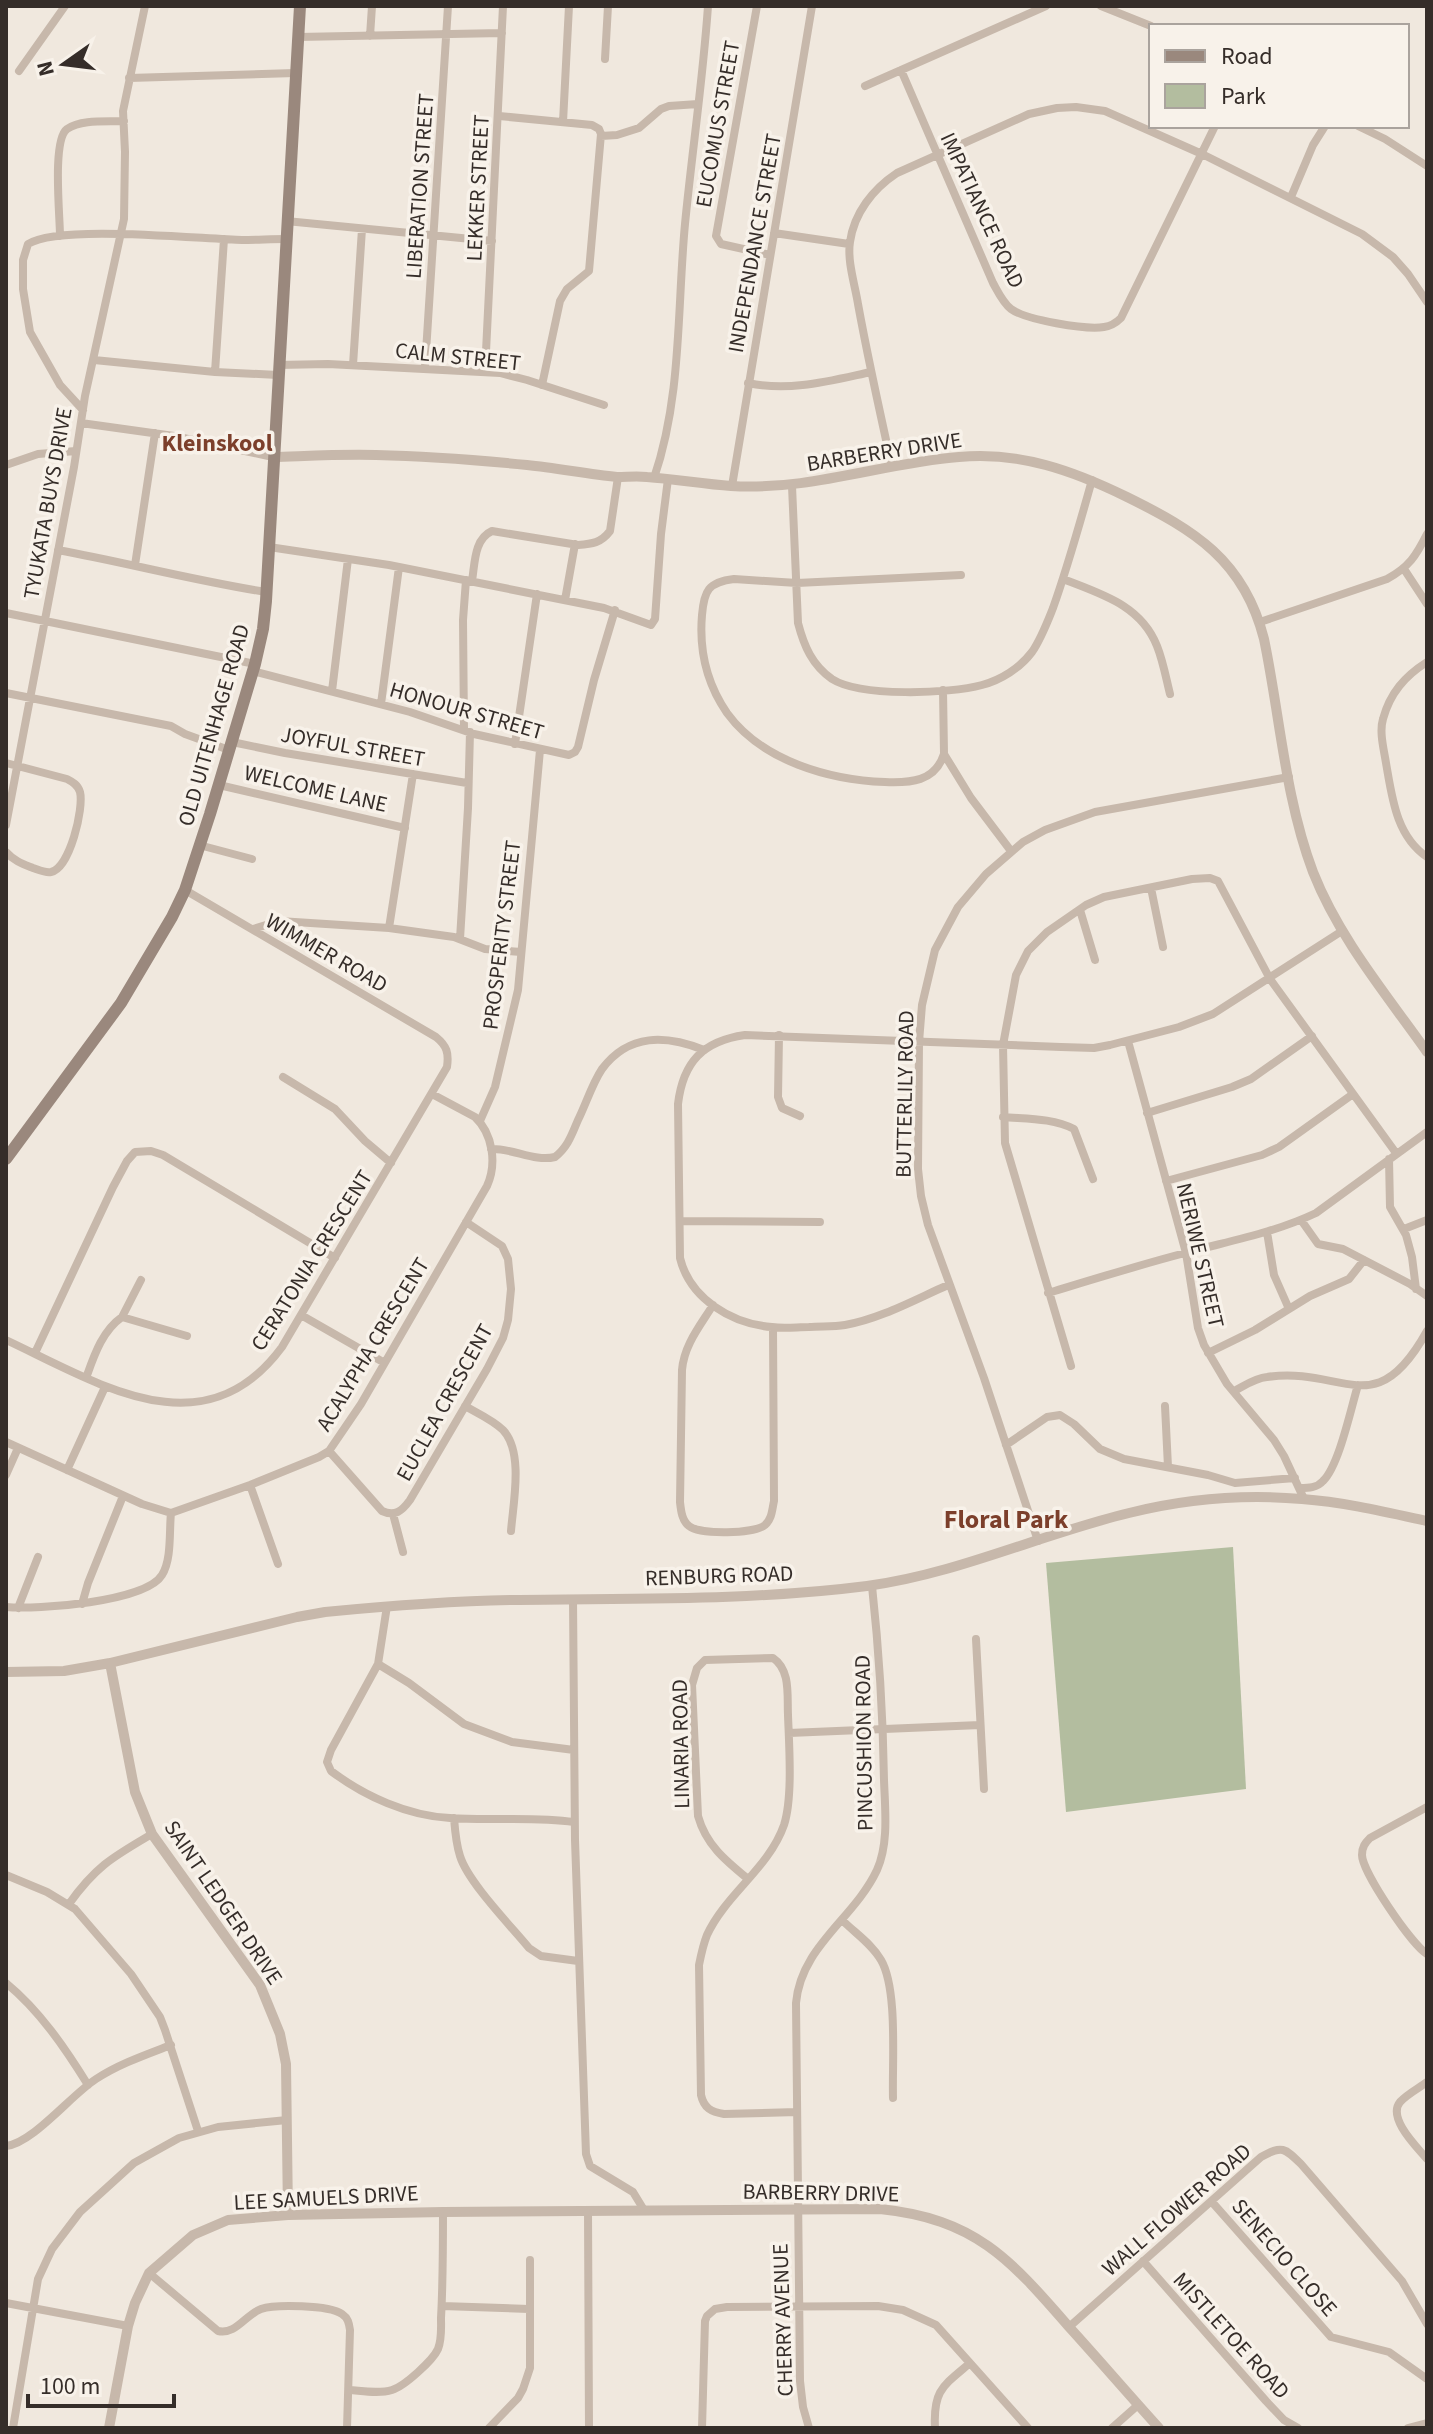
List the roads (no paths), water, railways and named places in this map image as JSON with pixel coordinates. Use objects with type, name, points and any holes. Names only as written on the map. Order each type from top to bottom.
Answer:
[{"type":"main road","name":"OLD UITENHAGE ROAD","points":[[6,1159],[121,1003],[172,917],[185,890],[254,668],[263,629],[266,592],[300,6]]},
{"type":"street","points":[[19,71],[65,6]]},
{"type":"street","name":"TYUKATA BUYS DRIVE","points":[[6,825],[83,410],[124,219],[124,121],[129,78],[145,6]]},
{"type":"street","points":[[370,36],[372,6]]},
{"type":"street","name":"LIBERATION STREET","points":[[425,368],[448,6]]},
{"type":"street","name":"LEKKER STREET","points":[[485,372],[503,6]]},
{"type":"street","points":[[563,122],[569,6]]},
{"type":"street","points":[[605,59],[608,6]]},
{"type":"street","points":[[654,478],[663,452],[678,356],[685,224],[708,6]]},
{"type":"street","name":"EUCOMUS STREET","points":[[757,6],[716,236],[721,244],[770,255]]},
{"type":"street","name":"INDEPENDANCE STREET","points":[[732,486],[812,6]]},
{"type":"street","points":[[865,86],[1022,10],[1046,6]]},
{"type":"street","points":[[1101,6],[1149,25]]},
{"type":"street","points":[[298,37],[502,33]]},
{"type":"street","name":"IMPATIANCE ROAD","points":[[901,70],[993,283],[1010,308],[1034,319],[1105,327],[1121,318],[1202,154]]},
{"type":"street","points":[[129,78],[295,73]]},
{"type":"street","points":[[601,136],[639,128],[669,106],[698,104]]},
{"type":"street","points":[[892,467],[871,372],[849,244],[856,219],[880,184],[897,173],[1029,114],[1076,107],[1105,111],[1202,154],[1376,243],[1408,274],[1427,302]]},
{"type":"street","points":[[499,116],[592,125],[599,129],[601,136],[589,271],[567,289],[560,301],[542,385]]},
{"type":"street","points":[[60,236],[58,155],[63,134],[77,125],[124,121]]},
{"type":"street","points":[[1202,154],[1214,128]]},
{"type":"street","points":[[1291,197],[1313,145],[1324,128]]},
{"type":"street","points":[[1362,128],[1427,166]]},
{"type":"street","points":[[286,221],[492,241]]},
{"type":"street","points":[[353,365],[362,229]]},
{"type":"street","points":[[774,233],[849,244]]},
{"type":"street","points":[[83,410],[71,400],[54,375],[30,332],[23,289],[24,250],[28,244],[47,236],[285,239]]},
{"type":"street","points":[[215,372],[224,239]]},
{"type":"street","name":"CALM STREET","points":[[94,360],[215,372],[353,365],[485,372],[507,374],[604,405]]},
{"type":"street","points":[[748,383],[792,387],[871,372]]},
{"type":"street","points":[[81,423],[155,433],[273,457]]},
{"type":"street","points":[[135,565],[155,433]]},
{"type":"street","points":[[6,465],[38,454],[76,451]]},
{"type":"street","name":"BARBERRY DRIVE","points":[[273,457],[376,455],[525,465],[618,477],[732,486],[792,486],[961,456],[998,457],[1054,466],[1092,480],[1172,519],[1205,542],[1221,558],[1236,578],[1260,622],[1298,825],[1313,871],[1342,931],[1427,1052]]},
{"type":"street","points":[[460,939],[468,808],[463,620],[478,544],[483,536],[492,531],[575,544],[599,542],[610,531],[618,477]]},
{"type":"street","points":[[269,547],[399,567],[615,610],[647,625],[655,623],[668,479]]},
{"type":"street","points":[[792,486],[798,623],[811,658],[827,675],[854,688],[873,691],[943,690],[983,685],[1006,675],[1033,651],[1044,631],[1063,579],[1092,480]]},
{"type":"street","points":[[1260,622],[1387,579],[1404,569],[1414,558],[1427,534]]},
{"type":"street","points":[[565,600],[575,544]]},
{"type":"street","points":[[58,550],[266,592]]},
{"type":"street","points":[[332,691],[348,559]]},
{"type":"street","points":[[381,704],[399,567]]},
{"type":"street","points":[[1404,569],[1427,604]]},
{"type":"street","points":[[943,690],[944,754],[934,772],[921,780],[907,783],[860,781],[823,774],[788,760],[755,740],[729,716],[716,695],[706,668],[702,632],[705,594],[713,585],[724,580],[797,583],[961,575]]},
{"type":"street","points":[[1063,579],[1115,599],[1143,621],[1158,648],[1170,694]]},
{"type":"street","points":[[515,744],[537,594]]},
{"type":"street","name":"HONOUR STREET","points":[[6,613],[254,668],[467,731],[569,755],[578,747],[615,610]]},
{"type":"street","points":[[1427,662],[1408,674],[1395,690],[1381,726],[1393,802],[1401,825],[1412,843],[1427,857]]},
{"type":"street","name":"JOYFUL STREET","points":[[6,693],[171,726],[185,734],[231,746],[467,783]]},
{"type":"street","name":"PROSPERITY STREET","points":[[480,1121],[495,1087],[518,990],[540,750]]},
{"type":"street","points":[[944,754],[971,798],[1011,851]]},
{"type":"street","points":[[6,763],[67,779],[79,789],[80,799],[73,838],[60,867],[53,872],[44,872],[16,861],[6,852]]},
{"type":"street","points":[[389,928],[413,774]]},
{"type":"street","name":"BUTTERLILY ROAD","points":[[1038,1541],[984,1378],[928,1225],[918,1169],[919,1042],[922,1005],[931,966],[942,936],[958,907],[1011,851],[1045,830],[1087,814],[1289,777]]},
{"type":"street","name":"WELCOME LANE","points":[[219,785],[405,828]]},
{"type":"street","points":[[199,845],[252,859]]},
{"type":"street","points":[[1071,1366],[1005,1143],[1003,1045],[1010,997],[1016,975],[1028,951],[1047,932],[1104,897],[1192,879],[1218,881],[1270,979],[1353,1094],[1393,1156],[1390,1207],[1404,1229],[1416,1289]]},
{"type":"street","points":[[1151,888],[1163,947]]},
{"type":"street","name":"WIMMER ROAD","points":[[185,890],[436,1037],[447,1050]]},
{"type":"street","points":[[1080,910],[1095,960]]},
{"type":"street","points":[[253,929],[279,921],[389,928],[460,939],[485,949],[521,952]]},
{"type":"street","points":[[948,1285],[847,1325],[773,1328],[749,1323],[713,1305],[695,1291],[680,1258],[678,1104],[686,1071],[704,1050],[730,1037],[779,1035],[1094,1048],[1128,1041],[1213,1014],[1342,931]]},
{"type":"street","points":[[779,1035],[778,1097],[782,1108],[800,1116]]},
{"type":"street","points":[[1147,1113],[1251,1079],[1312,1036]]},
{"type":"street","points":[[491,1149],[508,1149],[539,1158],[555,1157],[567,1145],[604,1067],[631,1045],[651,1039],[686,1043],[704,1050]]},
{"type":"street","name":"NERIWE STREET","points":[[1128,1041],[1186,1253],[1198,1328],[1208,1353],[1274,1440],[1304,1499]]},
{"type":"street","name":"CERATONIA CRESCENT","points":[[6,1340],[105,1387],[160,1403],[219,1398],[244,1385],[269,1364],[301,1315],[447,1067],[447,1050]]},
{"type":"street","points":[[283,1077],[335,1109],[391,1163]]},
{"type":"street","points":[[432,1094],[480,1121]]},
{"type":"street","points":[[1166,1181],[1262,1155],[1290,1140],[1353,1094]]},
{"type":"street","points":[[1003,1117],[1043,1120],[1074,1129],[1093,1179]]},
{"type":"street","name":"ACALYPHA CRESCENT","points":[[171,1513],[304,1464],[329,1451],[361,1404],[492,1176],[491,1149],[480,1121]]},
{"type":"street","points":[[1048,1293],[1301,1220],[1316,1213],[1427,1132]]},
{"type":"street","points":[[35,1353],[113,1187],[135,1152],[151,1151],[163,1155],[335,1258]]},
{"type":"street","points":[[1301,1220],[1318,1244],[1339,1247],[1427,1296]]},
{"type":"street","points":[[1404,1229],[1427,1220]]},
{"type":"street","points":[[680,1221],[820,1222]]},
{"type":"street","name":"EUCLEA CRESCENT","points":[[393,1514],[400,1512],[410,1500],[503,1338],[508,1320],[510,1266],[505,1251],[466,1222]]},
{"type":"street","points":[[1267,1232],[1274,1275],[1289,1309]]},
{"type":"street","points":[[1208,1353],[1255,1330],[1310,1296],[1349,1279],[1364,1260]]},
{"type":"street","points":[[86,1378],[97,1348],[113,1324],[122,1317],[141,1280]]},
{"type":"street","points":[[713,1305],[687,1345],[682,1370],[680,1502],[684,1520],[688,1526],[699,1531],[756,1530],[769,1522],[774,1501],[773,1328]]},
{"type":"street","points":[[301,1315],[383,1362]]},
{"type":"street","points":[[122,1317],[187,1336]]},
{"type":"street","points":[[1234,1391],[1269,1376],[1373,1385],[1388,1379],[1413,1357],[1427,1331]]},
{"type":"street","points":[[1300,1488],[1317,1486],[1327,1478],[1358,1385]]},
{"type":"street","points":[[67,1470],[105,1387]]},
{"type":"street","points":[[465,1406],[502,1429],[512,1444],[515,1481],[511,1531]]},
{"type":"street","points":[[1165,1406],[1168,1467]]},
{"type":"street","points":[[1006,1445],[1047,1417],[1060,1415],[1109,1454],[1235,1483],[1295,1478]]},
{"type":"street","points":[[6,1442],[148,1507],[171,1513],[167,1561],[162,1576],[154,1584],[138,1591],[82,1604],[38,1609],[6,1607]]},
{"type":"street","points":[[6,1475],[18,1448]]},
{"type":"street","points":[[329,1451],[374,1505],[393,1514],[403,1552]]},
{"type":"street","points":[[250,1485],[278,1564]]},
{"type":"street","points":[[82,1604],[123,1496]]},
{"type":"street","name":"RENBURG ROAD","points":[[6,1672],[64,1671],[110,1663],[297,1617],[387,1606],[507,1600],[735,1597],[872,1586],[949,1568],[1126,1514],[1181,1502],[1243,1498],[1304,1499],[1427,1521]]},
{"type":"street","points":[[18,1608],[38,1557]]},
{"type":"street","name":"PINCUSHION ROAD","points":[[798,2210],[797,1990],[813,1953],[842,1920],[876,1872],[882,1853],[885,1823],[883,1729],[872,1586]]},
{"type":"street","points":[[573,1599],[574,1822],[586,2154],[590,2166],[633,2192],[644,2210]]},
{"type":"street","points":[[387,1606],[378,1664],[331,1750],[329,1767],[340,1777],[393,1806],[421,1815],[550,1818],[574,1822]]},
{"type":"street","points":[[976,1639],[984,1789]]},
{"type":"street","name":"LINARIA ROAD","points":[[748,1879],[713,1848],[698,1816],[692,1685],[697,1668],[705,1660],[773,1658],[780,1663],[785,1674],[789,1733]]},
{"type":"street","name":"SAINT LEDGER DRIVE","points":[[110,1663],[135,1792],[152,1834],[260,1985],[280,2034],[286,2064],[288,2215]]},
{"type":"street","points":[[378,1664],[464,1724],[512,1742],[574,1750]]},
{"type":"street","points":[[797,2112],[712,2112],[701,2095],[699,1965],[702,1949],[716,1920],[773,1847],[784,1825],[788,1805],[789,1733],[980,1725]]},
{"type":"street","points":[[1427,1807],[1370,1838],[1364,1844],[1362,1858],[1380,1892],[1413,1941],[1427,1954]]},
{"type":"street","points":[[454,1818],[456,1843],[468,1874],[529,1948],[541,1956],[578,1961]]},
{"type":"street","points":[[69,1904],[103,1864],[152,1834]]},
{"type":"street","points":[[6,1875],[69,1904],[131,1974],[160,2017],[198,2131]]},
{"type":"street","points":[[842,1920],[875,1950],[888,1977],[893,2098]]},
{"type":"street","points":[[6,1983],[46,2024],[88,2085]]},
{"type":"street","points":[[6,2146],[17,2144],[30,2135],[88,2085],[127,2062],[171,2045]]},
{"type":"street","points":[[1427,2082],[1400,2102],[1396,2112],[1400,2125],[1427,2159]]},
{"type":"street","points":[[13,2428],[38,2279],[46,2259],[80,2212],[134,2163],[160,2147],[198,2131],[287,2120]]},
{"type":"street","name":"WALL FLOWER ROAD","points":[[1069,2327],[1261,2157],[1276,2150],[1288,2151],[1402,2281],[1427,2324]]},
{"type":"street","name":"SENECIO CLOSE","points":[[1212,2202],[1331,2337],[1389,2352],[1427,2379]]},
{"type":"street","points":[[588,2210],[589,2428]]},
{"type":"street","name":"BARBERRY DRIVE","points":[[588,2210],[898,2211],[960,2229],[1008,2260],[1159,2428]]},
{"type":"street","name":"LEE SAMUELS DRIVE","points":[[109,2428],[128,2326],[149,2273],[183,2242],[203,2229],[228,2220],[288,2215],[588,2210]]},
{"type":"street","name":"CHERRY AVENUE","points":[[798,2210],[800,2381],[809,2428]]},
{"type":"street","points":[[349,2390],[392,2390],[430,2361],[439,2345],[443,2212]]},
{"type":"street","points":[[489,2428],[518,2398],[526,2381],[531,2356],[530,2260]]},
{"type":"street","name":"MISTLETOE ROAD","points":[[1143,2261],[1266,2401],[1284,2420],[1298,2428]]},
{"type":"street","points":[[149,2273],[218,2331],[230,2331],[255,2312],[272,2307],[336,2311],[346,2317],[350,2330],[347,2428]]},
{"type":"street","points":[[6,2303],[128,2326]]},
{"type":"street","points":[[442,2306],[529,2309]]},
{"type":"street","points":[[702,2428],[707,2316],[715,2309],[727,2307],[799,2306],[878,2306],[903,2310],[936,2325],[1028,2428]]},
{"type":"street","points":[[935,2428],[936,2403],[942,2387],[970,2363]]},
{"type":"street","points":[[1112,2428],[1138,2405]]},
{"type":"street","points":[[1408,2428],[1427,2423]]},
{"type":"district","name":"Kleinskool","points":[[217,443]]},
{"type":"district","name":"Floral Park","points":[[1006,1519]]}]
